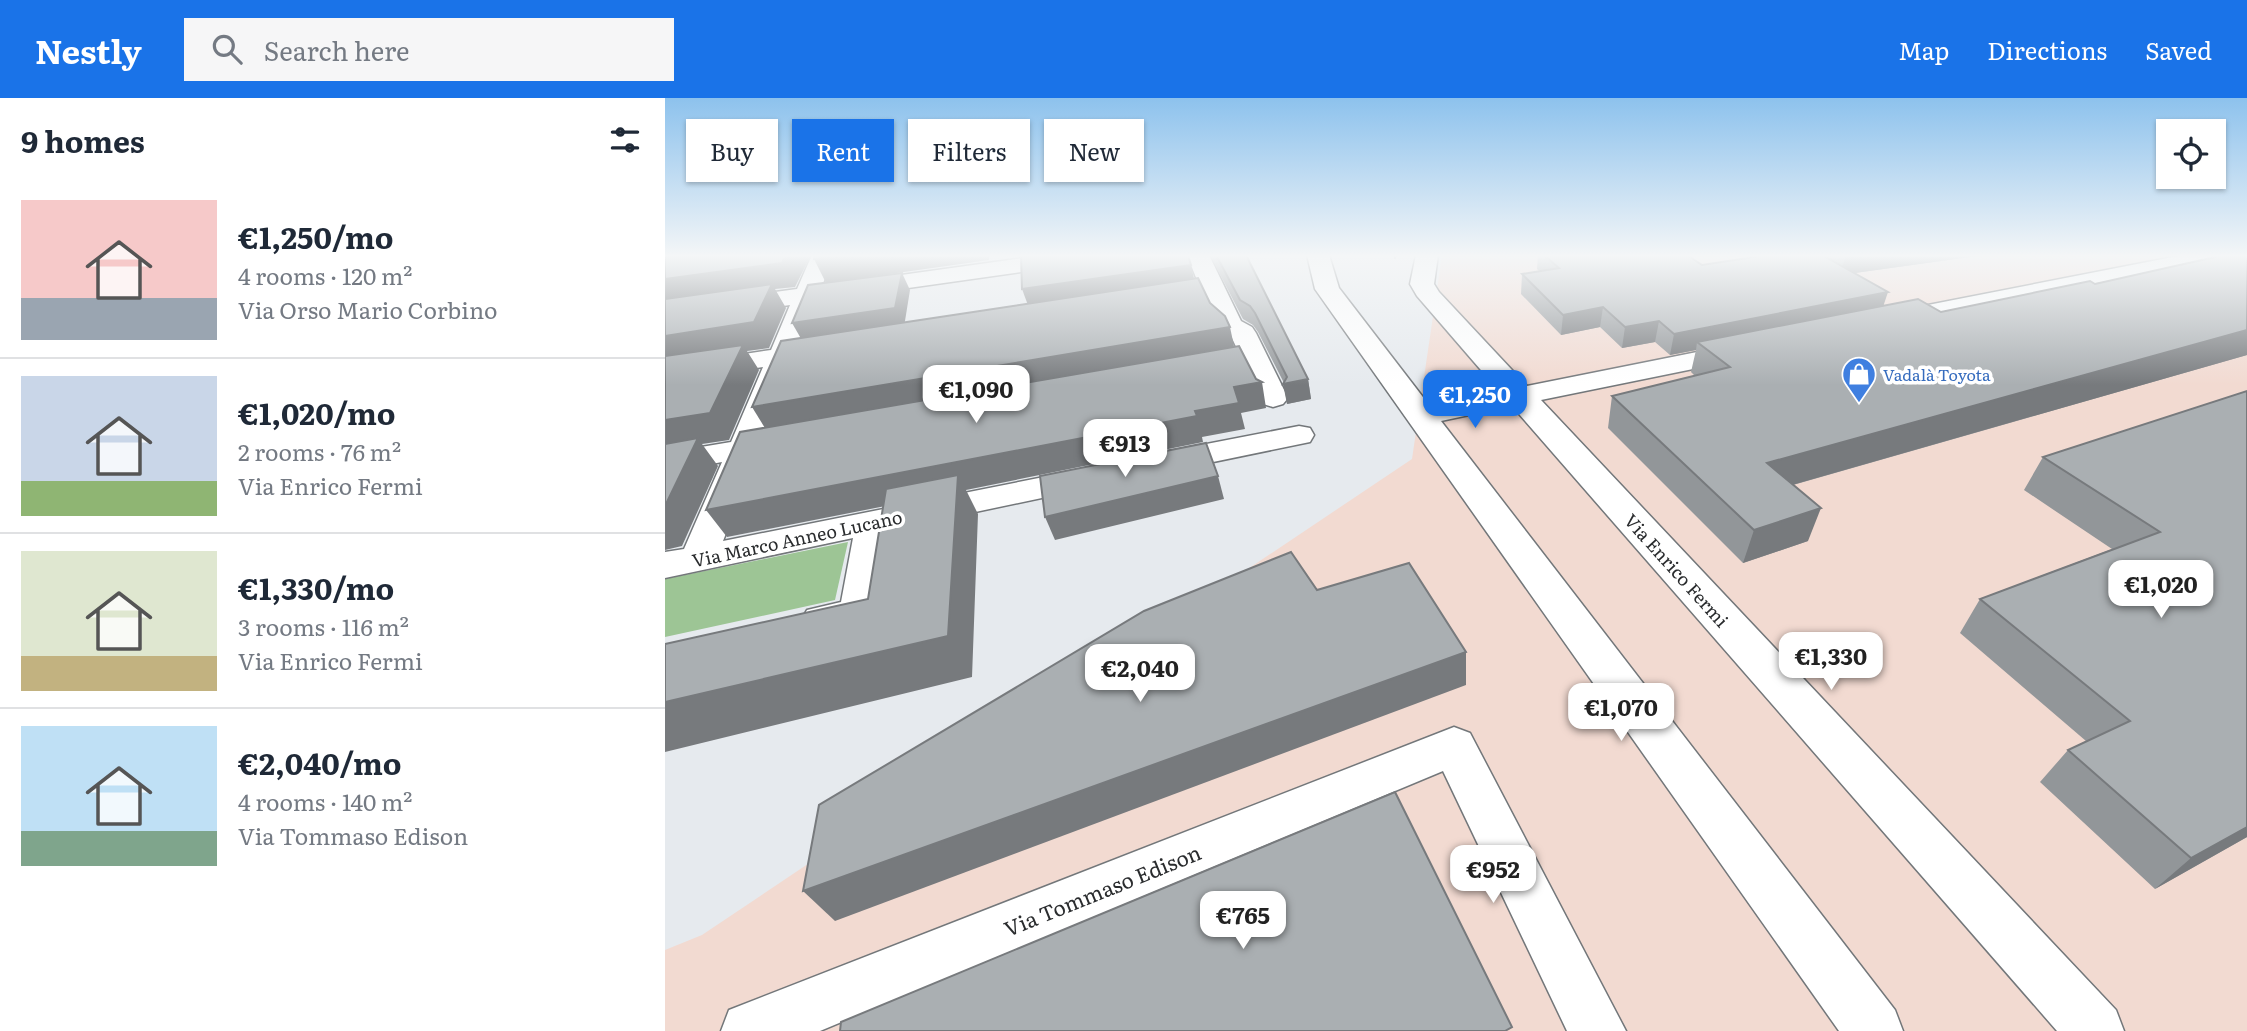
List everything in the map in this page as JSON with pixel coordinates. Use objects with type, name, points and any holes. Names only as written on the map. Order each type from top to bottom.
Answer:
[{"type":"street","points":[[665,315],[781,299]]},
{"type":"street","points":[[698,559],[805,299]]},
{"type":"street","points":[[1132,302],[1155,299]]},
{"type":"street","points":[[1217,299],[1230,326],[1243,333],[1273,398]]},
{"type":"street","points":[[1334,299],[1874,1031]]},
{"type":"street","name":"Via Enrico Fermi","points":[[1431,299],[2095,1031]]},
{"type":"street","points":[[1874,324],[2000,299]]},
{"type":"street","points":[[665,374],[849,346]]},
{"type":"street","points":[[1421,416],[1765,346]]},
{"type":"street","points":[[1174,372],[1255,358]]},
{"type":"street","name":"Via Marco Anneo Lucano","points":[[665,565],[1299,435]]},
{"type":"street","points":[[665,463],[810,437]]},
{"type":"street","points":[[781,629],[858,612],[874,522]]},
{"type":"street","name":"Via Tommaso Edison","points":[[750,1031],[1454,746],[1597,1031]]},
{"type":"shaded area","points":[[1436,299],[2247,299],[2247,1031],[665,1031],[665,950],[702,935],[1412,459]]},
{"type":"green space","points":[[848,542],[835,600],[665,637],[665,579]]},
{"type":"building","points":[[665,299],[765,299],[754,322],[665,336]]},
{"type":"building","points":[[802,299],[897,299],[895,308],[792,323]]},
{"type":"building","points":[[1062,299],[1208,299],[1225,316],[1230,327],[752,407],[781,341]]},
{"type":"building","points":[[1268,299],[1308,379],[1283,384],[1287,377],[1255,313],[1240,300]]},
{"type":"building","points":[[1547,299],[1855,299],[1674,334],[1659,321],[1625,327],[1603,307],[1563,315]]},
{"type":"building","points":[[1918,299],[1941,312],[2006,299],[2247,299],[2247,330],[1767,463],[1821,508],[1754,530],[1612,396],[1730,367],[1697,342]]},
{"type":"building","points":[[743,345],[710,413],[665,420],[665,356]]},
{"type":"building","points":[[1239,346],[1256,379],[1262,382],[1234,387],[1239,403],[1195,411],[1197,416],[706,510],[740,432]]},
{"type":"building","points":[[2247,391],[2247,827],[2191,858],[2068,750],[2130,721],[1980,599],[2160,532],[2043,457]]},
{"type":"building","points":[[698,438],[665,506],[665,444]]},
{"type":"building","points":[[1206,443],[1218,476],[1045,517],[1040,476]]},
{"type":"building","points":[[958,475],[948,636],[665,702],[665,644],[868,599],[886,489]]},
{"type":"building","points":[[1291,552],[1317,590],[1409,563],[1466,652],[803,891],[819,805],[1144,611]]},
{"type":"building","points":[[1395,792],[1512,1027],[1505,1031],[840,1031],[841,1022]]},
{"type":"place","name":"Vadalà Toyota","points":[[1859,404]]}]
